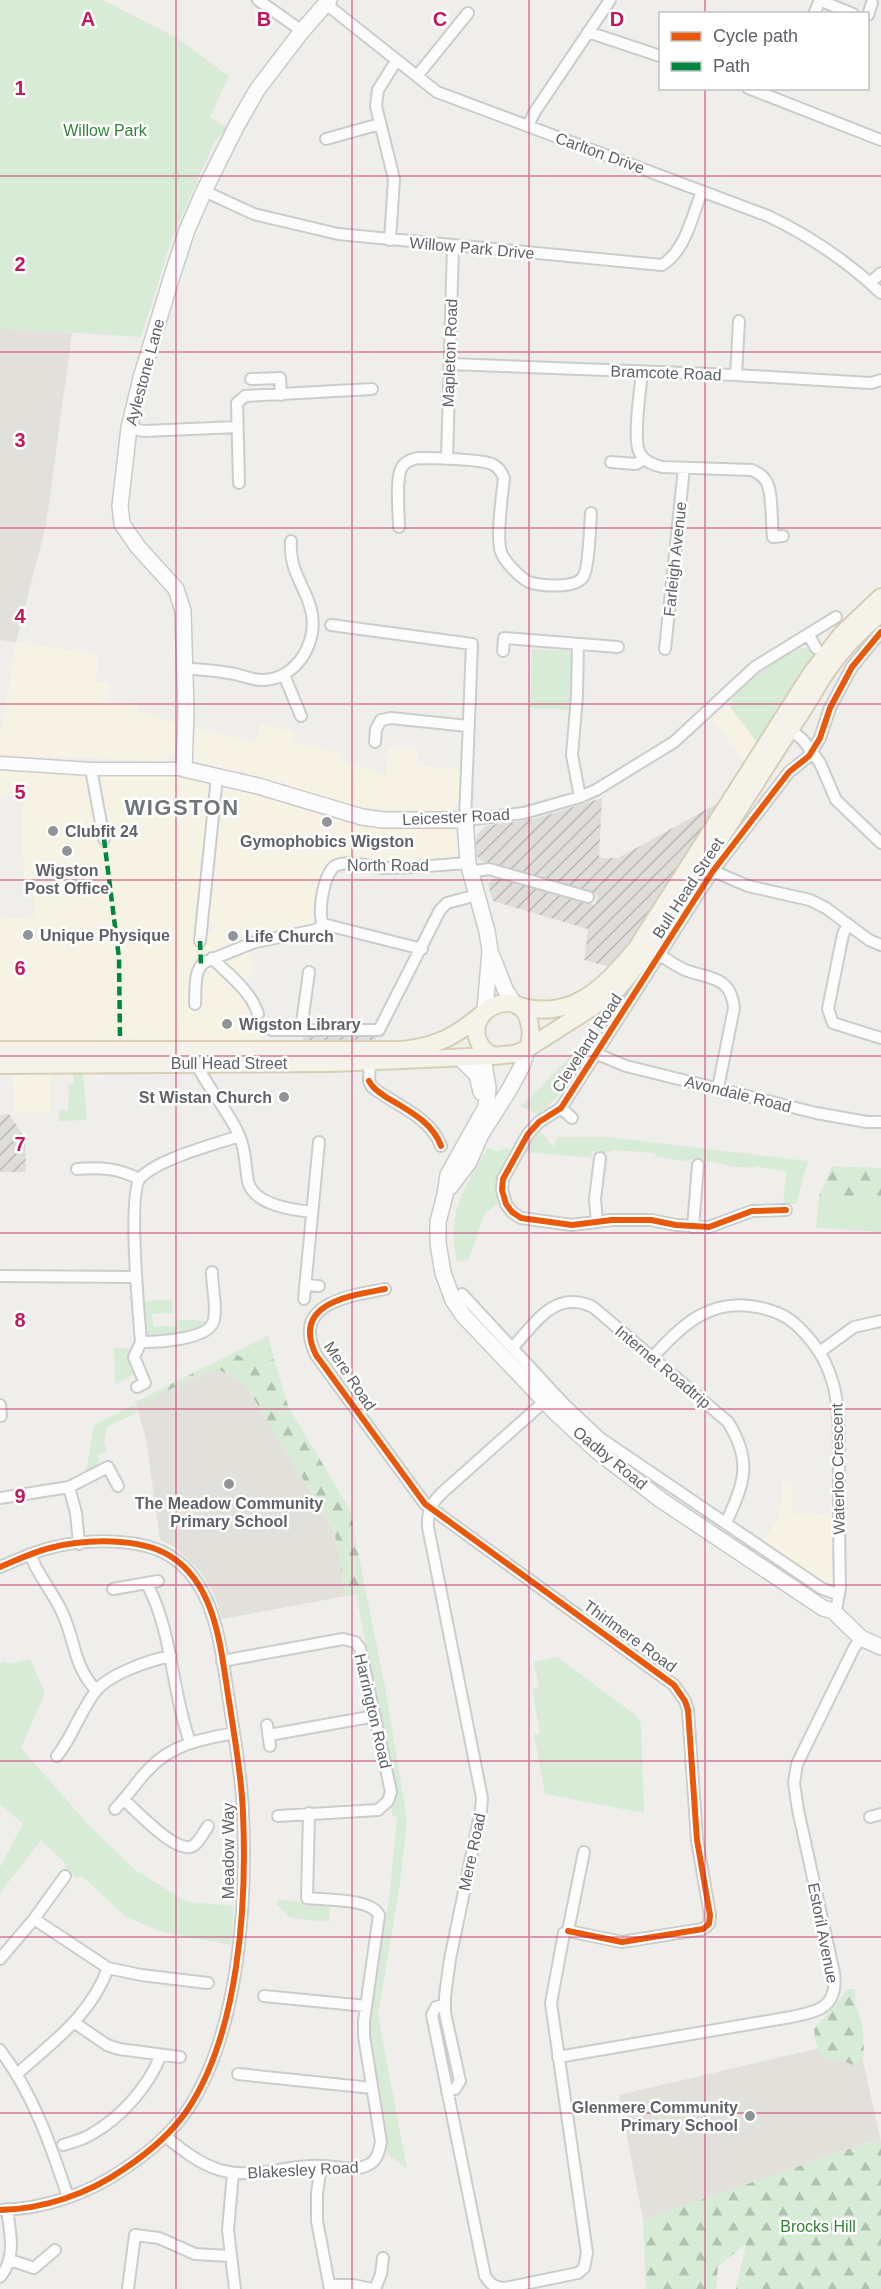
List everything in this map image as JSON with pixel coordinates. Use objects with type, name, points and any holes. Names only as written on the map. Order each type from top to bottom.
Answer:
[{"type":"main road","name":"Aylestone Lane","points":[[184,769],[183,611],[176,589],[138,547],[122,524],[120,506],[129,428],[141,378],[178,257],[204,191],[257,90],[327,2]]},
{"type":"main road","points":[[874,610],[881,597]]},
{"type":"main road","name":"Bull Head Street","points":[[528,1049],[613,994],[630,974],[658,936],[826,653],[874,610]]},
{"type":"main road","name":"Bull Head Street","points":[[516,1005],[544,1011],[568,1006],[604,985],[617,972],[636,949],[785,725]]},
{"type":"main road","name":"Leicester Road","points":[[184,769],[258,786],[362,817],[383,820],[465,820]]},
{"type":"main road","points":[[465,820],[469,868],[487,931],[490,951],[489,986],[477,1026],[485,1053],[514,1054],[528,1049],[531,1040],[527,1017],[505,989],[490,951]]},
{"type":"main road","points":[[483,1012],[500,1004],[516,1005]]},
{"type":"main road","name":"Bull Head Street","points":[[0,1050],[403,1050],[420,1048],[448,1038],[460,1032],[483,1012]]},
{"type":"main road","name":"Oadby Road","points":[[446,1195],[469,1161],[480,1136],[522,1066],[528,1049]]},
{"type":"main road","name":"Bull Head Street","points":[[0,1065],[370,1062],[459,1057],[485,1053]]},
{"type":"main road","name":"Oadby Road","points":[[485,1053],[489,1088],[486,1107],[448,1175],[446,1195],[438,1222],[438,1243],[443,1273],[453,1300],[463,1316],[596,1450],[661,1500],[823,1608],[833,1611],[861,1638],[881,1647]]},
{"type":"main road","points":[[459,1057],[477,1075],[481,1088],[480,1119]]},
{"type":"street","points":[[258,0],[302,31]]},
{"type":"street","points":[[528,126],[534,113],[610,0]]},
{"type":"street","points":[[820,0],[848,12]]},
{"type":"street","name":"Carlton Drive","points":[[327,2],[436,92],[768,216],[826,248],[881,293]]},
{"type":"street","points":[[868,12],[872,3]]},
{"type":"street","points":[[417,76],[468,13]]},
{"type":"street","points":[[588,32],[659,56]]},
{"type":"street","points":[[390,240],[394,178],[376,106],[378,90],[396,61]]},
{"type":"street","points":[[753,90],[881,140]]},
{"type":"street","points":[[776,99],[779,90]]},
{"type":"street","points":[[326,140],[380,124]]},
{"type":"street","name":"Willow Park Drive","points":[[204,191],[254,213],[338,234],[662,264],[672,259],[680,247],[702,191]]},
{"type":"street","name":"Mapleton Road","points":[[447,459],[453,246]]},
{"type":"street","points":[[870,283],[881,273]]},
{"type":"street","points":[[736,375],[739,321]]},
{"type":"street","name":"Bramcote Road","points":[[450,364],[736,375],[871,383],[881,380]]},
{"type":"street","points":[[642,373],[637,437],[638,449],[644,459],[651,465],[662,467],[752,470],[766,482],[773,537]]},
{"type":"street","points":[[251,379],[280,378],[281,395]]},
{"type":"street","points":[[239,483],[237,403],[245,396],[372,389]]},
{"type":"street","points":[[129,428],[144,431],[237,427]]},
{"type":"street","points":[[399,527],[401,468],[408,461],[417,458],[447,459],[492,464],[500,469],[504,478],[499,542],[501,554],[520,576],[530,582],[564,586],[574,584],[583,577],[591,513]]},
{"type":"street","points":[[611,462],[636,464],[644,459]]},
{"type":"street","name":"Farleigh Avenue","points":[[665,649],[684,468]]},
{"type":"street","points":[[185,669],[210,669],[263,680],[284,675],[297,665],[309,648],[311,609],[290,558],[291,541]]},
{"type":"street","name":"Leicester Road","points":[[465,820],[524,813],[580,797],[624,774],[674,742],[741,677],[768,657],[836,617]]},
{"type":"street","points":[[331,625],[472,644],[465,820]]},
{"type":"street","points":[[812,751],[820,738],[830,708],[852,668],[881,632]]},
{"type":"street","points":[[808,634],[816,648]]},
{"type":"street","points":[[504,651],[504,638],[618,647]]},
{"type":"street","points":[[578,644],[577,696],[572,755],[580,797]]},
{"type":"street","points":[[284,675],[301,716]]},
{"type":"street","points":[[375,742],[376,729],[381,720],[391,718],[468,726]]},
{"type":"street","points":[[785,725],[812,751],[836,800],[881,843]]},
{"type":"street","name":"Cleveland Road","points":[[786,1210],[752,1211],[717,1225],[693,1227],[651,1220],[572,1225],[528,1220],[516,1215],[506,1204],[502,1190],[503,1179],[528,1134],[539,1122],[561,1108],[712,871],[789,772],[812,751]]},
{"type":"street","name":"Leicester Road","points":[[0,763],[90,769],[184,769]]},
{"type":"street","points":[[90,769],[104,838]]},
{"type":"street","points":[[200,941],[208,927],[217,777]]},
{"type":"street","name":"North Road","points":[[323,924],[320,909],[329,871],[335,865],[382,868],[469,868]]},
{"type":"street","points":[[469,868],[489,868],[588,897]]},
{"type":"street","points":[[712,871],[748,886],[810,900],[826,908],[869,940],[881,945]]},
{"type":"street","points":[[272,1030],[379,1030],[440,910],[447,903],[477,895]]},
{"type":"street","points":[[195,1004],[198,971],[204,968],[212,958],[255,942],[316,930],[323,924],[422,949]]},
{"type":"street","points":[[848,925],[843,934],[828,1009],[833,1023],[881,1038]]},
{"type":"street","points":[[660,955],[683,969],[718,980],[726,986],[733,997],[734,1008],[718,1088]]},
{"type":"street","points":[[212,958],[249,994],[258,1014]]},
{"type":"street","points":[[301,1030],[309,972]]},
{"type":"street","name":"Avondale Road","points":[[597,1054],[626,1066],[816,1113],[867,1122],[881,1122]]},
{"type":"street","points":[[370,1062],[369,1081],[372,1087],[428,1124],[437,1134],[441,1146]]},
{"type":"street","points":[[196,1063],[239,1136],[244,1151],[248,1181],[254,1192],[288,1210],[312,1212]]},
{"type":"street","name":"Cleveland Road","points":[[561,1108],[572,1118]]},
{"type":"street","points":[[137,1387],[145,1383],[134,1358],[141,1342],[134,1203],[139,1179],[155,1166],[239,1136]]},
{"type":"street","points":[[304,1299],[319,1142]]},
{"type":"street","points":[[597,1222],[595,1199],[600,1158]]},
{"type":"street","points":[[693,1227],[698,1165]]},
{"type":"street","points":[[77,1169],[106,1167],[126,1172],[139,1179]]},
{"type":"street","points":[[0,1276],[136,1277]]},
{"type":"street","points":[[141,1342],[188,1337],[209,1329],[214,1321],[215,1276]]},
{"type":"street","points":[[305,1285],[319,1286]]},
{"type":"street","name":"Mere Road","points":[[385,1289],[343,1298],[323,1307],[312,1323],[310,1340],[316,1355],[429,1508],[428,1527],[482,1798],[482,1810],[450,1959],[445,2005],[459,2081],[455,2089],[447,2091],[485,2276],[496,2288],[578,2273],[584,2268],[587,2253],[558,2057]]},
{"type":"street","name":"Oadby Road","points":[[462,1294],[565,1405],[600,1438],[821,1588],[839,1595]]},
{"type":"street","name":"Internet Roadtrip","points":[[512,1348],[553,1306],[574,1301],[593,1307],[728,1422],[740,1440],[744,1456],[744,1476],[726,1523]]},
{"type":"street","name":"Waterloo Crescent","points":[[653,1357],[674,1334],[698,1314],[721,1306],[752,1305],[780,1312],[802,1330],[821,1351],[831,1373],[838,1403],[839,1595],[833,1611]]},
{"type":"street","points":[[821,1351],[854,1327],[881,1321]]},
{"type":"street","points":[[429,1508],[444,1491],[545,1401]]},
{"type":"street","points":[[0,1498],[69,1487],[107,1463],[118,1486]]},
{"type":"street","points":[[69,1487],[76,1513],[80,1544]]},
{"type":"street","name":"Thirlmere Road","points":[[429,1508],[674,1685],[685,1701],[690,1719],[697,1840],[711,1915],[709,1924],[703,1929],[622,1942],[568,1931]]},
{"type":"street","name":"Meadow Way","points":[[0,1567],[53,1547],[115,1542],[146,1546],[172,1557],[188,1572],[202,1590],[210,1607],[234,1733],[243,1813],[240,1931],[232,1986],[220,2042],[188,2109],[165,2136],[137,2161],[106,2182],[68,2197],[33,2207],[3,2210]]},
{"type":"street","points":[[30,1554],[33,1563],[61,1609],[79,1666],[86,1679],[96,1690]]},
{"type":"street","points":[[112,1589],[152,1582],[171,1656],[183,1724],[190,1742]]},
{"type":"street","name":"Estoril Avenue","points":[[558,2057],[813,2013],[828,2003],[835,1986],[834,1973],[794,1783],[797,1764],[861,1638]]},
{"type":"street","name":"Harrington Road","points":[[222,1661],[343,1639],[354,1642],[360,1648],[391,1792],[388,1801],[378,1810],[278,1816]]},
{"type":"street","points":[[57,1756],[67,1744],[96,1690],[127,1670],[153,1659],[171,1656]]},
{"type":"street","points":[[269,1736],[375,1716]]},
{"type":"street","points":[[115,1809],[149,1768],[167,1754],[190,1742],[234,1733]]},
{"type":"street","points":[[124,1800],[168,1839],[194,1852],[208,1826]]},
{"type":"street","name":"Blakesley Road","points":[[165,2136],[200,2162],[233,2173],[261,2173],[302,2166],[356,2169],[369,2165],[379,2154],[381,2142],[364,2036],[366,2006],[380,1921],[376,1909],[366,1904],[307,1898],[309,1814]]},
{"type":"street","points":[[870,1817],[881,1814]]},
{"type":"street","points":[[558,2057],[551,2003],[564,1934],[568,1931],[584,1852]]},
{"type":"street","points":[[0,1959],[34,1919],[65,1876]]},
{"type":"street","points":[[34,1919],[108,1968],[141,1975],[208,1983]]},
{"type":"street","points":[[18,2073],[75,2023],[102,1985],[108,1968]]},
{"type":"street","points":[[264,1996],[366,2006]]},
{"type":"street","points":[[75,2023],[107,2045],[180,2057]]},
{"type":"street","points":[[0,2050],[18,2073],[52,2149],[68,2197]]},
{"type":"street","points":[[63,2145],[88,2136],[120,2113],[153,2074],[161,2055]]},
{"type":"street","points":[[237,2074],[372,2088]]},
{"type":"street","points":[[321,2166],[317,2193],[317,2222],[330,2287],[353,2285],[374,2289],[381,2274],[382,2258]]},
{"type":"street","points":[[233,2173],[228,2208],[230,2256],[235,2289]]},
{"type":"street","points":[[0,2277],[10,2260],[11,2248],[3,2210]]},
{"type":"street","points":[[128,2289],[136,2223]]},
{"type":"street","points":[[135,2235],[159,2238],[195,2254],[230,2256]]},
{"type":"street","points":[[34,2268],[55,2250]]},
{"type":"street","points":[[10,2260],[34,2268]]},
{"type":"street","points":[[34,2268],[36,2280]]},
{"type":"shaded area","points":[[0,328],[72,333],[46,525],[16,642],[0,640]]},
{"type":"shaded area","points":[[16,642],[98,654],[96,681],[109,683],[108,702],[139,704],[139,711],[179,723],[178,747],[165,761],[0,755],[0,737]]},
{"type":"shaded area","points":[[729,705],[757,743],[745,764],[713,719]]},
{"type":"shaded area","points":[[261,724],[290,731],[296,735],[292,742],[340,753],[339,761],[386,775],[388,747],[418,749],[417,765],[461,770],[460,800],[450,811],[358,808],[253,776],[202,766],[192,753],[194,727],[256,743]]},
{"type":"shaded area","points":[[0,768],[172,776],[210,782],[198,944],[189,1006],[197,1006],[200,971],[211,963],[242,994],[253,1009],[260,1038],[254,1042],[132,1039],[0,1042],[0,919],[35,917],[33,895],[24,894],[22,796],[0,795]]},
{"type":"shaded area","points":[[223,784],[452,828],[461,838],[461,856],[453,860],[382,863],[341,859],[316,911],[312,927],[207,957],[202,943],[207,932],[215,931],[216,924],[210,924],[208,920],[216,813]]},
{"type":"shaded area","points":[[602,798],[599,858],[618,858],[722,801],[618,963],[610,967],[584,960],[588,929],[493,901],[488,885],[496,876],[595,905],[598,896],[481,861],[474,852],[477,835],[485,826],[534,819]]},
{"type":"shaded area","points":[[250,950],[254,972],[241,983],[220,960]]},
{"type":"shaded area","points":[[303,1035],[378,1035],[374,1042],[303,1042]]},
{"type":"shaded area","points":[[51,1072],[51,1111],[15,1112],[12,1073]]},
{"type":"shaded area","points":[[9,1114],[25,1138],[26,1172],[0,1172],[0,1115]]},
{"type":"shaded area","name":"The Meadow Community Primary School","points":[[216,1368],[245,1384],[334,1531],[346,1596],[222,1619],[214,1594],[199,1570],[175,1547],[160,1540],[146,1438],[136,1405]]},
{"type":"shaded area","points":[[783,1481],[791,1482],[792,1513],[834,1514],[834,1582],[831,1584],[825,1585],[763,1541],[779,1518]]},
{"type":"shaded area","name":"Glenmere Community Primary School","points":[[858,2039],[881,2141],[863,2144],[643,2220],[619,2095]]},
{"type":"green space","name":"Willow Park","points":[[0,0],[103,0],[177,38],[229,76],[210,117],[228,128],[215,141],[172,238],[141,337],[0,328]]},
{"type":"green space","points":[[801,648],[809,648],[815,652],[820,649],[757,743],[729,705],[752,679]]},
{"type":"green space","points":[[532,649],[572,651],[569,710],[530,708]]},
{"type":"green space","points":[[603,1023],[591,1050],[577,1073],[549,1105],[538,1115],[521,1106],[582,1043]]},
{"type":"green space","points":[[73,1071],[83,1072],[87,1120],[59,1121],[59,1110],[68,1110],[68,1084],[74,1083]]},
{"type":"green space","points":[[539,1131],[554,1146],[558,1137],[607,1137],[808,1161],[796,1204],[783,1204],[786,1171],[759,1166],[750,1168],[693,1159],[686,1161],[656,1157],[655,1153],[591,1151],[592,1158],[525,1152]]},
{"type":"green space","points":[[488,1148],[496,1151],[509,1148],[512,1152],[497,1180],[497,1204],[484,1215],[469,1259],[457,1262],[454,1228],[459,1201]]},
{"type":"green space","points":[[832,1166],[881,1168],[881,1197],[819,1196]]},
{"type":"green space","points":[[819,1196],[881,1197],[881,1232],[816,1228]]},
{"type":"green space","points":[[172,1299],[173,1313],[152,1314],[153,1326],[176,1326],[176,1320],[214,1321],[209,1329],[141,1342],[138,1302]]},
{"type":"green space","points":[[268,1336],[274,1359],[268,1361],[263,1368],[254,1370],[233,1353]]},
{"type":"green space","points":[[114,1348],[134,1348],[130,1360],[135,1374],[115,1385]]},
{"type":"green space","points":[[233,1353],[263,1368],[268,1361],[274,1359],[288,1406],[350,1510],[366,1593],[346,1596],[334,1530],[245,1384],[216,1368],[136,1405],[135,1402]]},
{"type":"green space","points":[[134,1405],[138,1412],[107,1427],[104,1442],[107,1452],[98,1454],[99,1464],[86,1472],[94,1425]]},
{"type":"green space","points":[[366,1593],[385,1687],[407,1820],[400,1884],[378,2015],[407,2169],[387,2154],[366,2024],[389,1899],[397,1818],[392,1815],[394,1784],[356,1595]]},
{"type":"green space","points":[[556,1657],[636,1715],[641,1722],[644,1813],[545,1794],[534,1734],[540,1733],[532,1689],[539,1687],[534,1662]]},
{"type":"green space","points":[[30,1659],[45,1693],[21,1748],[88,1824],[135,1870],[187,1902],[234,1906],[231,1945],[162,1932],[126,1917],[82,1876],[76,1878],[64,1867],[66,1864],[41,1840],[0,1893],[0,1867],[23,1824],[0,1804],[0,1663],[3,1661],[10,1664]]},
{"type":"green space","points":[[279,1899],[330,1907],[329,1922],[291,1918],[276,1904]]},
{"type":"green space","points":[[847,1989],[855,1989],[855,2001],[863,2027],[864,2056],[854,2065],[824,2059],[816,2044],[814,2028],[836,2005]]},
{"type":"green space","name":"Brocks Hill","points":[[881,2142],[881,2289],[736,2289],[746,2244],[718,2266],[716,2289],[646,2289],[643,2220],[863,2144]]},
{"type":"marked path","points":[[104,839],[119,958],[120,1038]]},
{"type":"marked path","points":[[200,941],[201,965]]},
{"type":"cycle path","points":[[786,1210],[752,1211],[709,1227],[676,1225],[651,1220],[612,1220],[572,1225],[521,1218],[506,1204],[502,1190],[503,1179],[528,1134],[539,1122],[561,1108],[713,871],[789,772],[809,756],[820,738],[830,708],[852,667],[881,632]]},
{"type":"cycle path","points":[[369,1081],[379,1092],[425,1123],[437,1137],[441,1146]]},
{"type":"cycle path","points":[[385,1289],[341,1299],[317,1313],[311,1324],[310,1338],[316,1355],[425,1504],[674,1685],[688,1710],[697,1840],[710,1915],[709,1924],[703,1929],[622,1942],[568,1931]]},
{"type":"cycle path","points":[[0,1567],[50,1548],[79,1543],[112,1542],[143,1545],[158,1550],[186,1569],[199,1585],[208,1604],[220,1645],[240,1774],[244,1849],[241,1927],[229,2006],[219,2043],[205,2078],[188,2109],[175,2126],[151,2149],[96,2186],[49,2203],[0,2210]]},
{"type":"place","name":"Gymophobics Wigston","points":[[327,822]]},
{"type":"place","name":"Clubfit 24","points":[[53,831]]},
{"type":"place","name":"Wigston Post Office","points":[[67,851]]},
{"type":"place","name":"Unique Physique","points":[[28,935]]},
{"type":"place","name":"Life Church","points":[[233,936]]},
{"type":"place","name":"Wigston Library","points":[[227,1024]]},
{"type":"place","name":"St Wistan Church","points":[[284,1097]]},
{"type":"place","name":"The Meadow Community Primary School","points":[[229,1484]]},
{"type":"place","name":"Glenmere Community Primary School","points":[[750,2116]]},
{"type":"district","name":"WIGSTON","points":[[182,807]]}]
